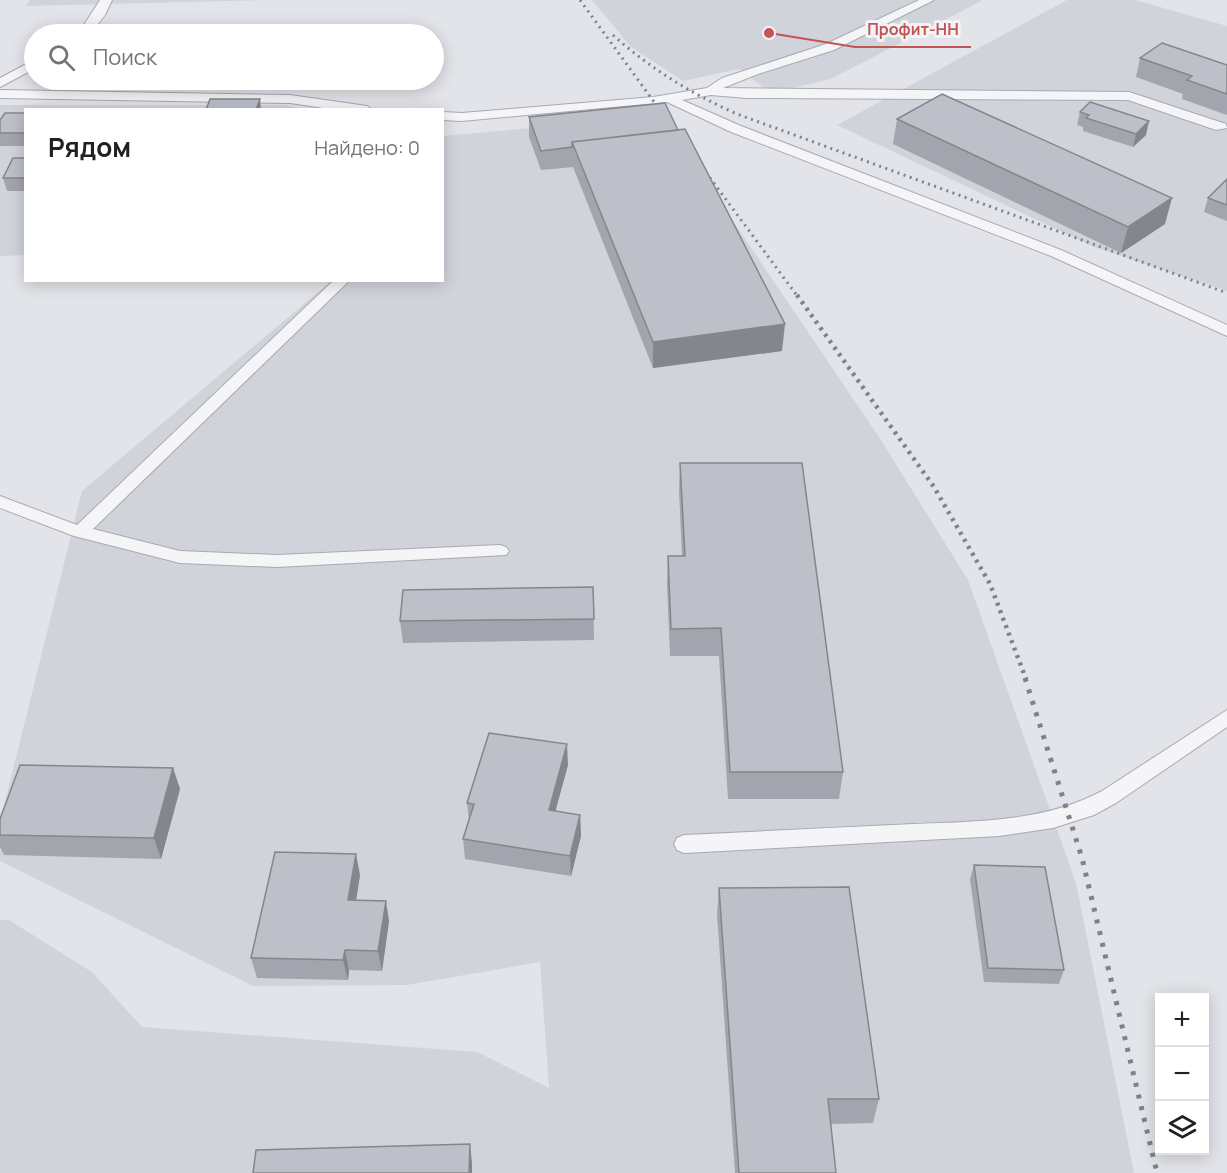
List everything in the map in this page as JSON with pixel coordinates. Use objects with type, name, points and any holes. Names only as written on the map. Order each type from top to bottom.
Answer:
[{"type":"lane","points":[[92,24],[106,0]]},
{"type":"lane","points":[[711,91],[726,81],[830,48],[928,0]]},
{"type":"lane","points":[[0,83],[24,70]]},
{"type":"lane","points":[[444,116],[462,117],[670,99],[711,91],[747,94],[1129,96],[1221,127]]},
{"type":"lane","points":[[0,94],[290,99],[353,108]]},
{"type":"lane","points":[[670,99],[736,129],[1056,253],[1227,331]]},
{"type":"lane","points":[[80,532],[341,282]]},
{"type":"lane","points":[[0,502],[80,532],[180,557],[277,561],[500,551]]},
{"type":"lane","points":[[684,844],[999,828],[1053,820],[1087,809],[1109,797],[1227,717]]},
{"type":"shaded area","points":[[30,0],[262,0],[25,6]]},
{"type":"shaded area","points":[[592,0],[983,0],[831,79],[771,93],[739,69],[683,81],[631,47]]},
{"type":"shaded area","points":[[1067,0],[1135,0],[1227,26],[1227,291],[1094,247],[837,125]]},
{"type":"shaded area","points":[[0,105],[283,105],[299,108],[24,108],[24,255],[0,256]]},
{"type":"shaded area","points":[[662,116],[879,437],[968,580],[1076,883],[1134,1173],[0,1173],[0,920],[9,920],[92,972],[142,1027],[477,1052],[549,1088],[540,962],[407,985],[253,986],[0,861],[0,822],[82,491],[330,282],[444,282],[444,136]]},
{"type":"building","points":[[1162,43],[1227,65],[1227,94],[1187,80],[1192,76],[1140,58]]},
{"type":"building","points":[[942,94],[1172,198],[1128,227],[897,119]]},
{"type":"building","points":[[210,99],[260,99],[257,108],[207,108]]},
{"type":"building","points":[[1090,102],[1149,121],[1136,134],[1086,118],[1089,115],[1080,112]]},
{"type":"building","points":[[665,103],[678,130],[572,142],[572,147],[541,151],[529,117]]},
{"type":"building","points":[[5,113],[24,113],[24,133],[0,133],[0,120]]},
{"type":"building","points":[[685,129],[785,324],[653,342],[572,142]]},
{"type":"building","points":[[13,158],[24,158],[24,178],[3,178]]},
{"type":"building","points":[[1227,179],[1227,205],[1208,198]]},
{"type":"building","points":[[680,463],[802,463],[843,772],[730,772],[721,628],[671,629],[668,556],[685,556]]},
{"type":"building","points":[[593,587],[594,619],[400,621],[403,590]]},
{"type":"building","points":[[489,733],[567,744],[549,810],[580,815],[570,856],[463,839],[474,804],[467,803]]},
{"type":"building","points":[[20,765],[173,768],[154,838],[0,835],[0,819]]},
{"type":"building","points":[[275,852],[356,854],[348,900],[386,901],[378,951],[345,950],[343,960],[251,958]]},
{"type":"building","points":[[974,865],[1045,867],[1064,970],[988,968]]},
{"type":"building","points":[[849,887],[879,1099],[828,1099],[836,1173],[739,1173],[719,888]]},
{"type":"building","points":[[470,1144],[469,1173],[253,1173],[256,1150]]},
{"type":"railway","points":[[580,0],[665,117]]},
{"type":"railway","points":[[613,35],[642,59],[672,79],[703,98],[737,114],[1227,293]]},
{"type":"railway","points":[[702,167],[798,297]]},
{"type":"railway","points":[[797,295],[934,487],[990,584],[1026,679]]},
{"type":"railway","points":[[1025,678],[1082,858],[1157,1173]]},
{"type":"place","name":"Профит-НН","points":[[769,33]]}]
